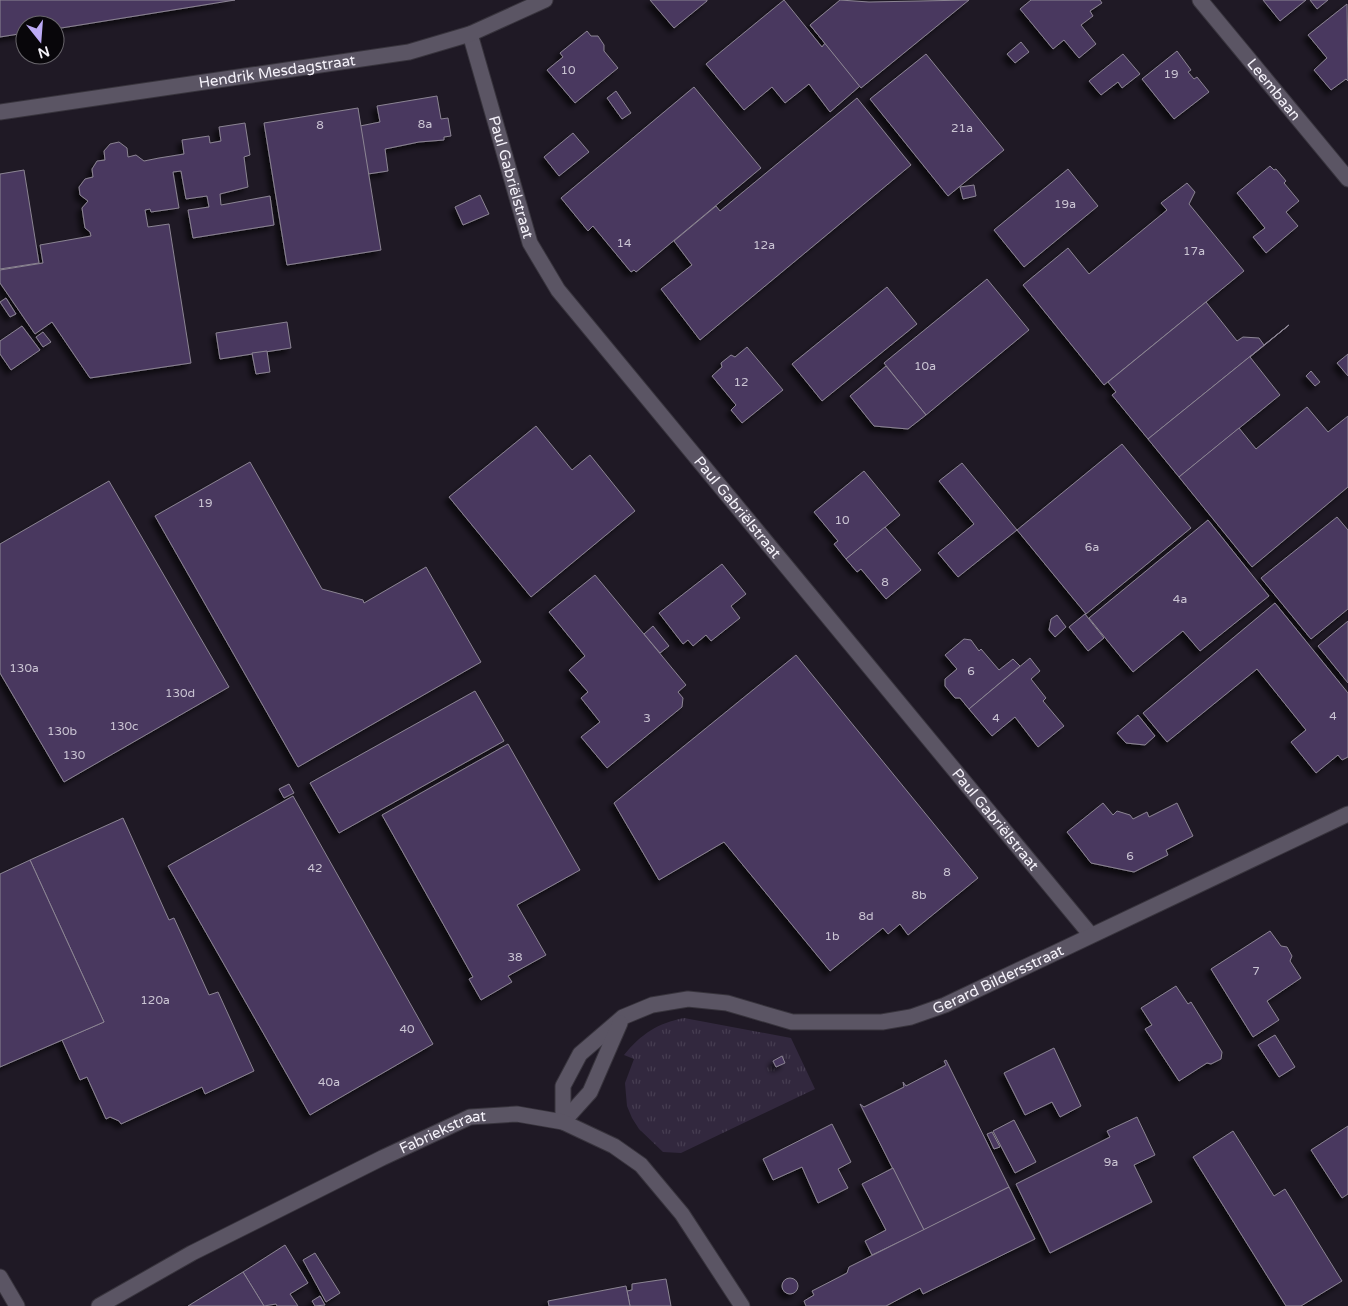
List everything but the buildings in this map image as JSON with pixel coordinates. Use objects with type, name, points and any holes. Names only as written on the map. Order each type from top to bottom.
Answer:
[{"type":"street","name":"Hendrik Mesdagstraat","points":[[0,112],[409,52],[470,34],[545,0]]},
{"type":"street","name":"Leembaan","points":[[1200,0],[1348,179]]},
{"type":"street","name":"Paul Gabriëlstraat","points":[[470,34],[530,243],[558,290],[1090,934]]},
{"type":"street","name":"Gerard Bildersstraat","points":[[563,1122],[563,1086],[580,1054],[623,1017],[652,1005],[688,999],[727,1003],[792,1022],[882,1022],[911,1017],[945,1005],[1090,934],[1348,814]]},
{"type":"street","points":[[563,1122],[590,1092],[623,1017]]},
{"type":"street","name":"Fabriekstraat","points":[[99,1306],[192,1253],[382,1158],[470,1117],[517,1114],[563,1122],[614,1146],[641,1166],[682,1214],[742,1306]]},
{"type":"street","points":[[0,1277],[17,1306]]},
{"type":"green space","points":[[684,1018],[791,1038],[815,1089],[681,1153],[663,1152],[639,1129],[627,1106],[625,1083],[634,1059],[624,1055],[651,1030]]}]
